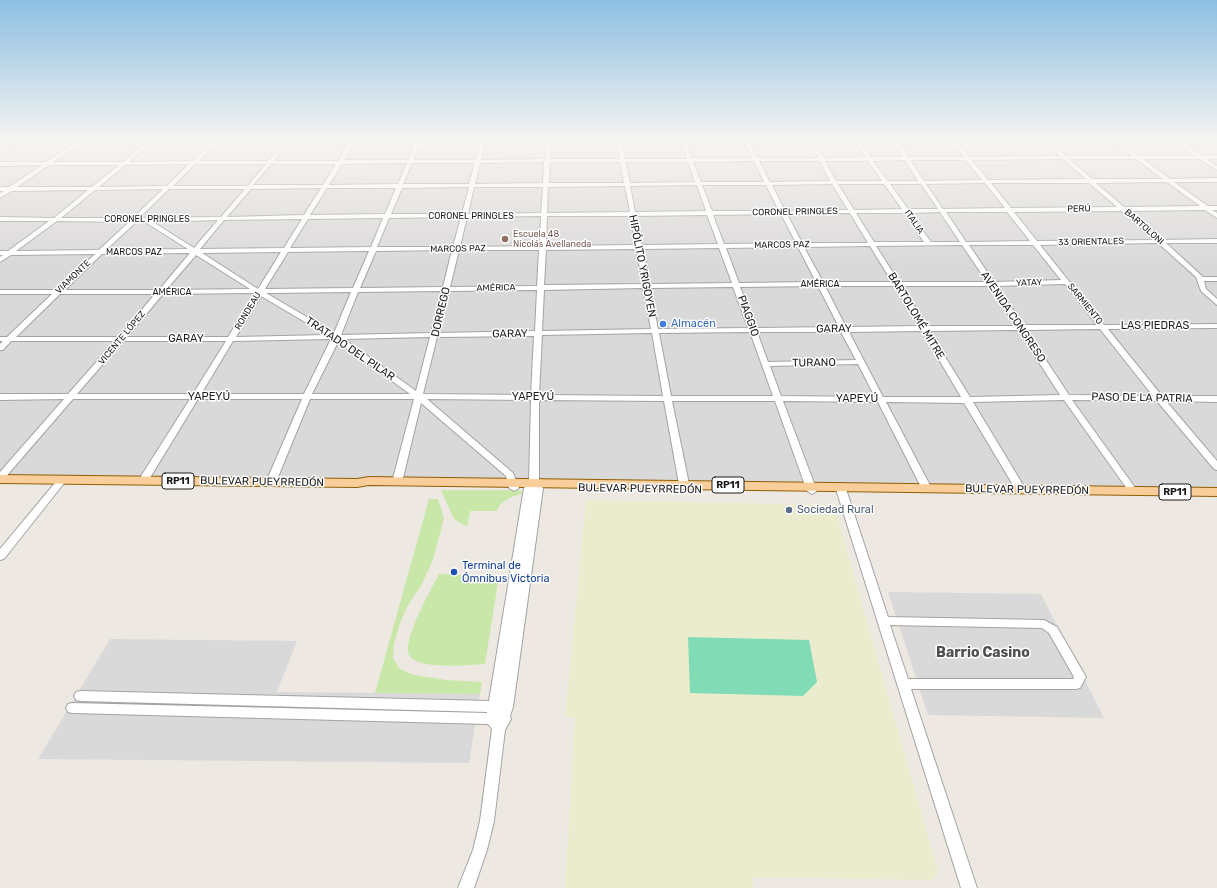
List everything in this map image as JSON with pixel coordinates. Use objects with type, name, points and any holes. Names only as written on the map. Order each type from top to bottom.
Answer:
[{"type":"main road","name":"BULEVAR PUEYRREDÓN","points":[[0,478],[271,482],[357,484],[367,486],[514,485]]},
{"type":"main road","name":"BULEVAR PUEYRREDÓN","points":[[357,484],[369,481],[534,486],[811,488]]},
{"type":"main road","name":"BULEVAR PUEYRREDÓN","points":[[534,486],[684,484],[915,492],[924,489],[1133,491]]},
{"type":"main road","name":"RP11","points":[[1133,491],[1217,492]]},
{"type":"street","points":[[0,196],[21,182]]},
{"type":"street","points":[[0,260],[56,219],[99,182]]},
{"type":"street","name":"VIAMONTE","points":[[0,348],[174,182]]},
{"type":"street","name":"VICENTE LÓPEZ","points":[[0,478],[196,252],[222,218],[253,182]]},
{"type":"street","name":"RONDEAU","points":[[143,481],[328,182]]},
{"type":"street","points":[[271,482],[307,396],[336,337],[401,182]]},
{"type":"street","name":"DORREGO","points":[[397,482],[465,216],[472,182]]},
{"type":"street","points":[[0,189],[906,182]]},
{"type":"street","name":"AVENIDA CONGRESO","points":[[922,182],[992,284],[1066,397],[1133,491]]},
{"type":"street","name":"SARMIENTO","points":[[987,182],[1159,398],[1217,467]]},
{"type":"street","name":"BARTOLONI","points":[[1093,182],[1199,276],[1203,290],[1217,303]]},
{"type":"street","points":[[1172,182],[1217,216]]},
{"type":"street","name":"BARTOLOMÉ MITRE","points":[[834,183],[924,328],[1021,490]]},
{"type":"street","name":"ITALIA","points":[[886,183],[929,244]]},
{"type":"street","name":"HIPÓLITO YRIGOYEN","points":[[627,184],[684,484]]},
{"type":"street","name":"PIAGGIO","points":[[699,184],[811,488]]},
{"type":"street","points":[[769,184],[881,399],[924,489]]},
{"type":"street","points":[[466,888],[480,850],[487,821],[500,716],[534,486],[535,397],[546,185]]},
{"type":"street","name":"PERÚ","points":[[942,211],[1217,208]]},
{"type":"street","name":"CORONEL PRINGLES","points":[[0,219],[146,220],[306,216],[465,216],[942,211]]},
{"type":"street","name":"TRATADO DEL PILAR","points":[[146,220],[259,292],[336,337],[419,397],[510,475],[514,485]]},
{"type":"street","name":"33 ORIENTALES","points":[[964,244],[1217,241]]},
{"type":"street","name":"MARCOS PAZ","points":[[0,253],[964,244]]},
{"type":"street","points":[[1201,279],[1217,279]]},
{"type":"street","name":"YATAY","points":[[992,284],[1066,282]]},
{"type":"street","name":"AMÉRICA","points":[[0,292],[259,292],[821,283],[992,284]]},
{"type":"street","name":"LAS PIEDRAS","points":[[1020,327],[1217,326]]},
{"type":"street","name":"GARAY","points":[[0,339],[230,339],[654,331],[1020,327]]},
{"type":"street","name":"TURANO","points":[[765,364],[862,362]]},
{"type":"street","name":"YAPEYÚ","points":[[0,397],[307,396],[966,400],[1066,397]]},
{"type":"street","name":"PASO DE LA PATRIA","points":[[1066,397],[1217,398]]},
{"type":"street","points":[[0,556],[62,480]]},
{"type":"street","points":[[841,489],[969,888]]},
{"type":"street","points":[[883,621],[1044,624],[1052,630],[1080,677],[1076,684],[904,684]]},
{"type":"street","points":[[80,696],[216,699],[500,716]]},
{"type":"street","points":[[91,709],[98,696]]},
{"type":"street","points":[[210,712],[216,699]]},
{"type":"street","points":[[72,708],[210,712],[380,710]]},
{"type":"shaded area","points":[[0,182],[1217,182],[1217,492],[0,479]]},
{"type":"shaded area","points":[[888,592],[1041,594],[1104,718],[928,715]]},
{"type":"shaded area","points":[[110,639],[297,641],[277,692],[480,694],[469,763],[38,759]]},
{"type":"green space","points":[[441,490],[519,490],[523,493],[511,497],[498,507],[497,511],[470,511],[467,527],[454,519]]},
{"type":"green space","points":[[429,499],[438,499],[444,518],[433,560],[422,584],[407,607],[400,623],[394,644],[393,658],[400,669],[414,675],[446,680],[482,682],[480,694],[375,693]]},
{"type":"green space","points":[[586,500],[834,505],[938,872],[933,880],[752,877],[753,888],[565,888],[575,718],[565,717]]},
{"type":"green space","points":[[439,574],[499,576],[485,664],[457,666],[434,665],[415,660],[410,656],[408,649],[413,628]]},
{"type":"green space","points":[[688,637],[809,640],[817,682],[803,696],[690,693]]},
{"type":"place","name":"Escuela 48 Nicolás Avellaneda","points":[[505,239]]},
{"type":"place","name":"Almacén","points":[[663,324]]},
{"type":"place","name":"Sociedad Rural","points":[[789,510]]},
{"type":"place","name":"Terminal de Ómnibus Victoria","points":[[454,572]]},
{"type":"district","name":"Barrio Casino","points":[[983,653]]}]
